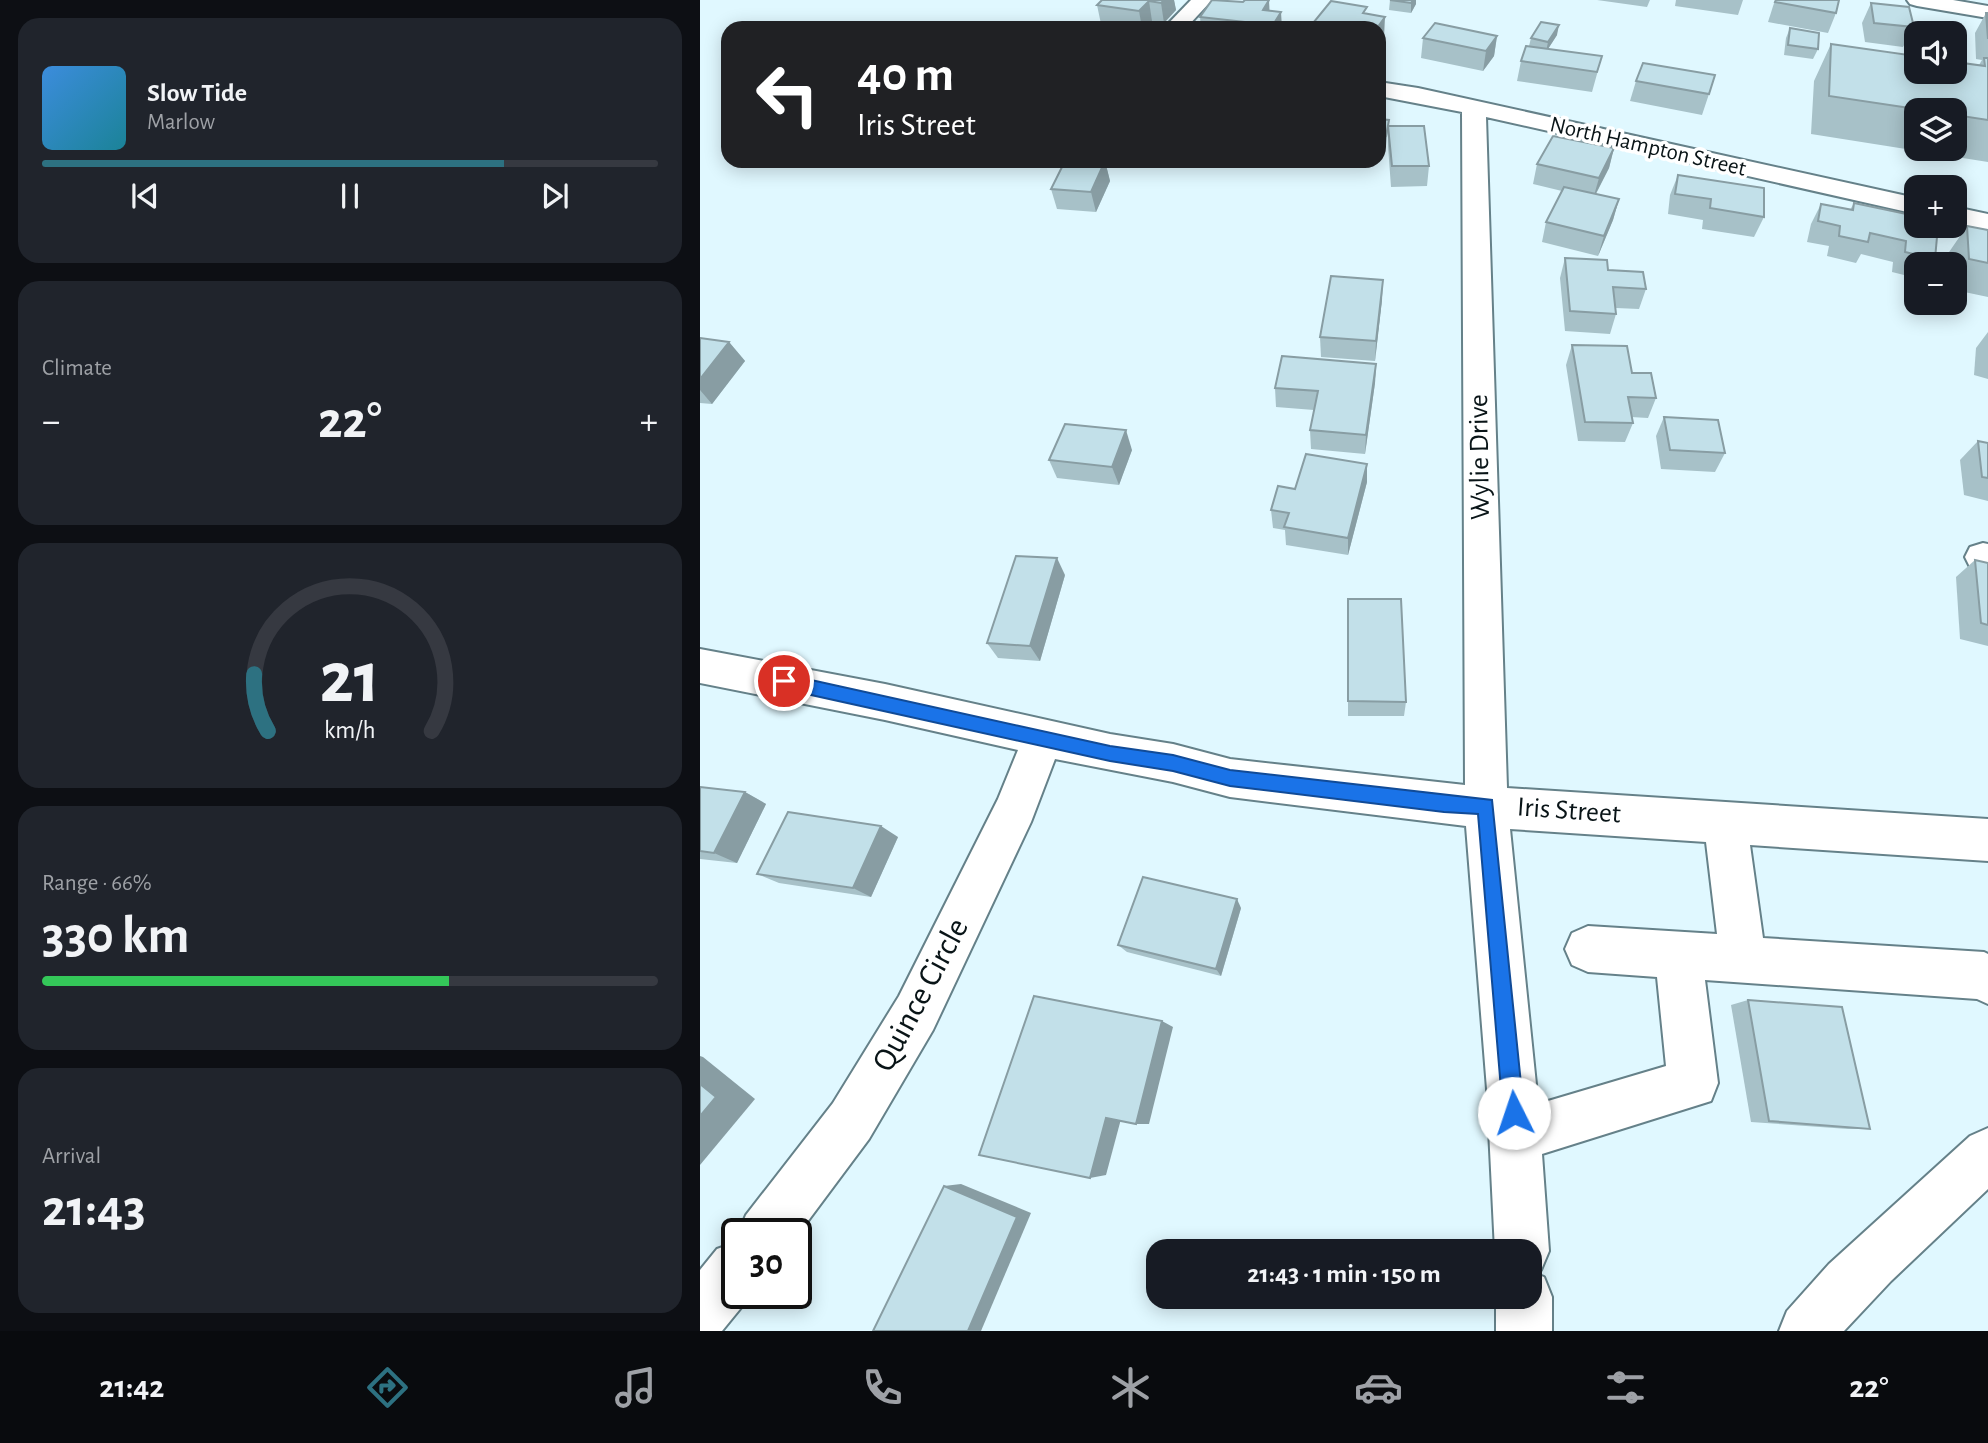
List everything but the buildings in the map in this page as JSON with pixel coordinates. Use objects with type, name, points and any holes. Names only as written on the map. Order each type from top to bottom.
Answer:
[{"type":"street","points":[[1181,21],[1202,0]]},
{"type":"street","points":[[1917,0],[1988,12]]},
{"type":"street","name":"North Hampton Street","points":[[1386,90],[1904,203]]},
{"type":"street","name":"Wylie Drive","points":[[1474,108],[1486,806],[1521,1239]]},
{"type":"street","points":[[1967,218],[1988,222]]},
{"type":"street","name":"Iris Street","points":[[700,666],[872,699],[1110,753],[1173,763],[1230,778],[1444,804],[1988,839]]},
{"type":"street","name":"Quince Circle","points":[[777,1218],[851,1121],[916,1013],[1016,808],[1042,737]]},
{"type":"street","points":[[1725,823],[1743,960]]},
{"type":"street","points":[[1588,949],[1984,976],[1988,980]]},
{"type":"street","points":[[1515,1137],[1693,1083],[1678,955]]},
{"type":"street","points":[[1807,1331],[1881,1253],[1988,1154]]},
{"type":"street","points":[[700,1313],[721,1288]]},
{"type":"street","points":[[1524,1309],[1524,1331]]},
{"type":"route","points":[[784,681],[1110,753],[1173,763],[1230,778],[1444,804],[1486,806],[1514,1113]]}]
